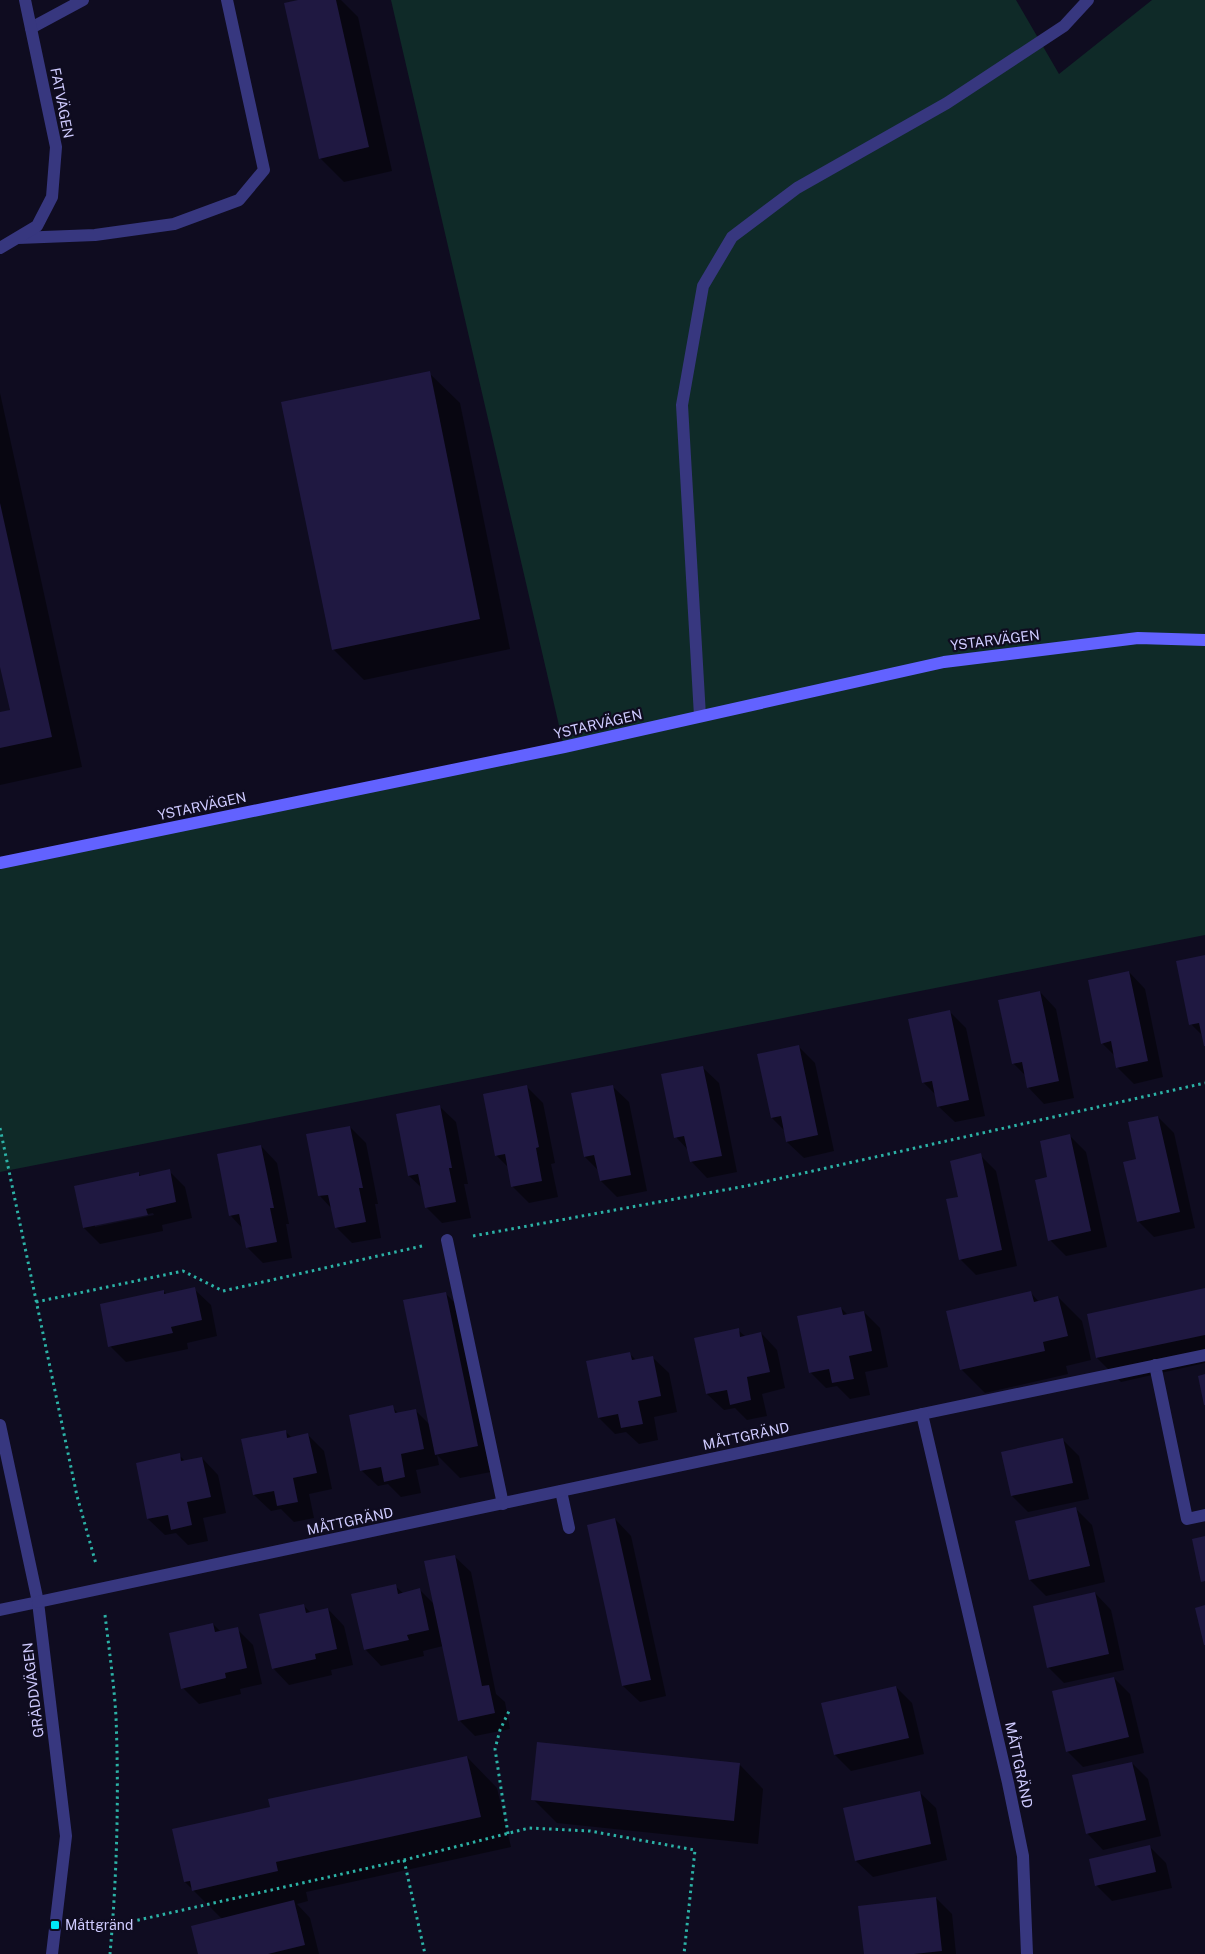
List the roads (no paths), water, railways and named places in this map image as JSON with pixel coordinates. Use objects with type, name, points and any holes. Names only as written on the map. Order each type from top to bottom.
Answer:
[{"type":"street","name":"FATVÄGEN","points":[[0,248],[37,226],[52,197],[56,147],[25,0]]},
{"type":"street","points":[[31,28],[83,0]]},
{"type":"street","points":[[18,238],[95,235],[174,224],[239,200],[264,170],[227,0]]},
{"type":"street","points":[[700,716],[682,405],[703,286],[732,237],[797,188],[947,103],[1064,26],[1088,0]]},
{"type":"street","name":"YSTARVÄGEN","points":[[0,862],[564,747],[944,662],[1138,638],[1205,640]]},
{"type":"street","points":[[447,1240],[503,1504]]},
{"type":"street","points":[[922,1414],[1205,1355]]},
{"type":"street","points":[[1155,1365],[1187,1519],[1205,1515]]},
{"type":"street","name":"MÅTTGRÄND","points":[[0,1610],[922,1414],[1008,1783],[1023,1856],[1027,1954]]},
{"type":"street","name":"GRÄDDVÄGEN","points":[[0,1425],[38,1602],[66,1836],[52,1954]]},
{"type":"street","points":[[560,1491],[569,1528]]},
{"type":"place","name":"Måttgränd","points":[[55,1925]]}]
